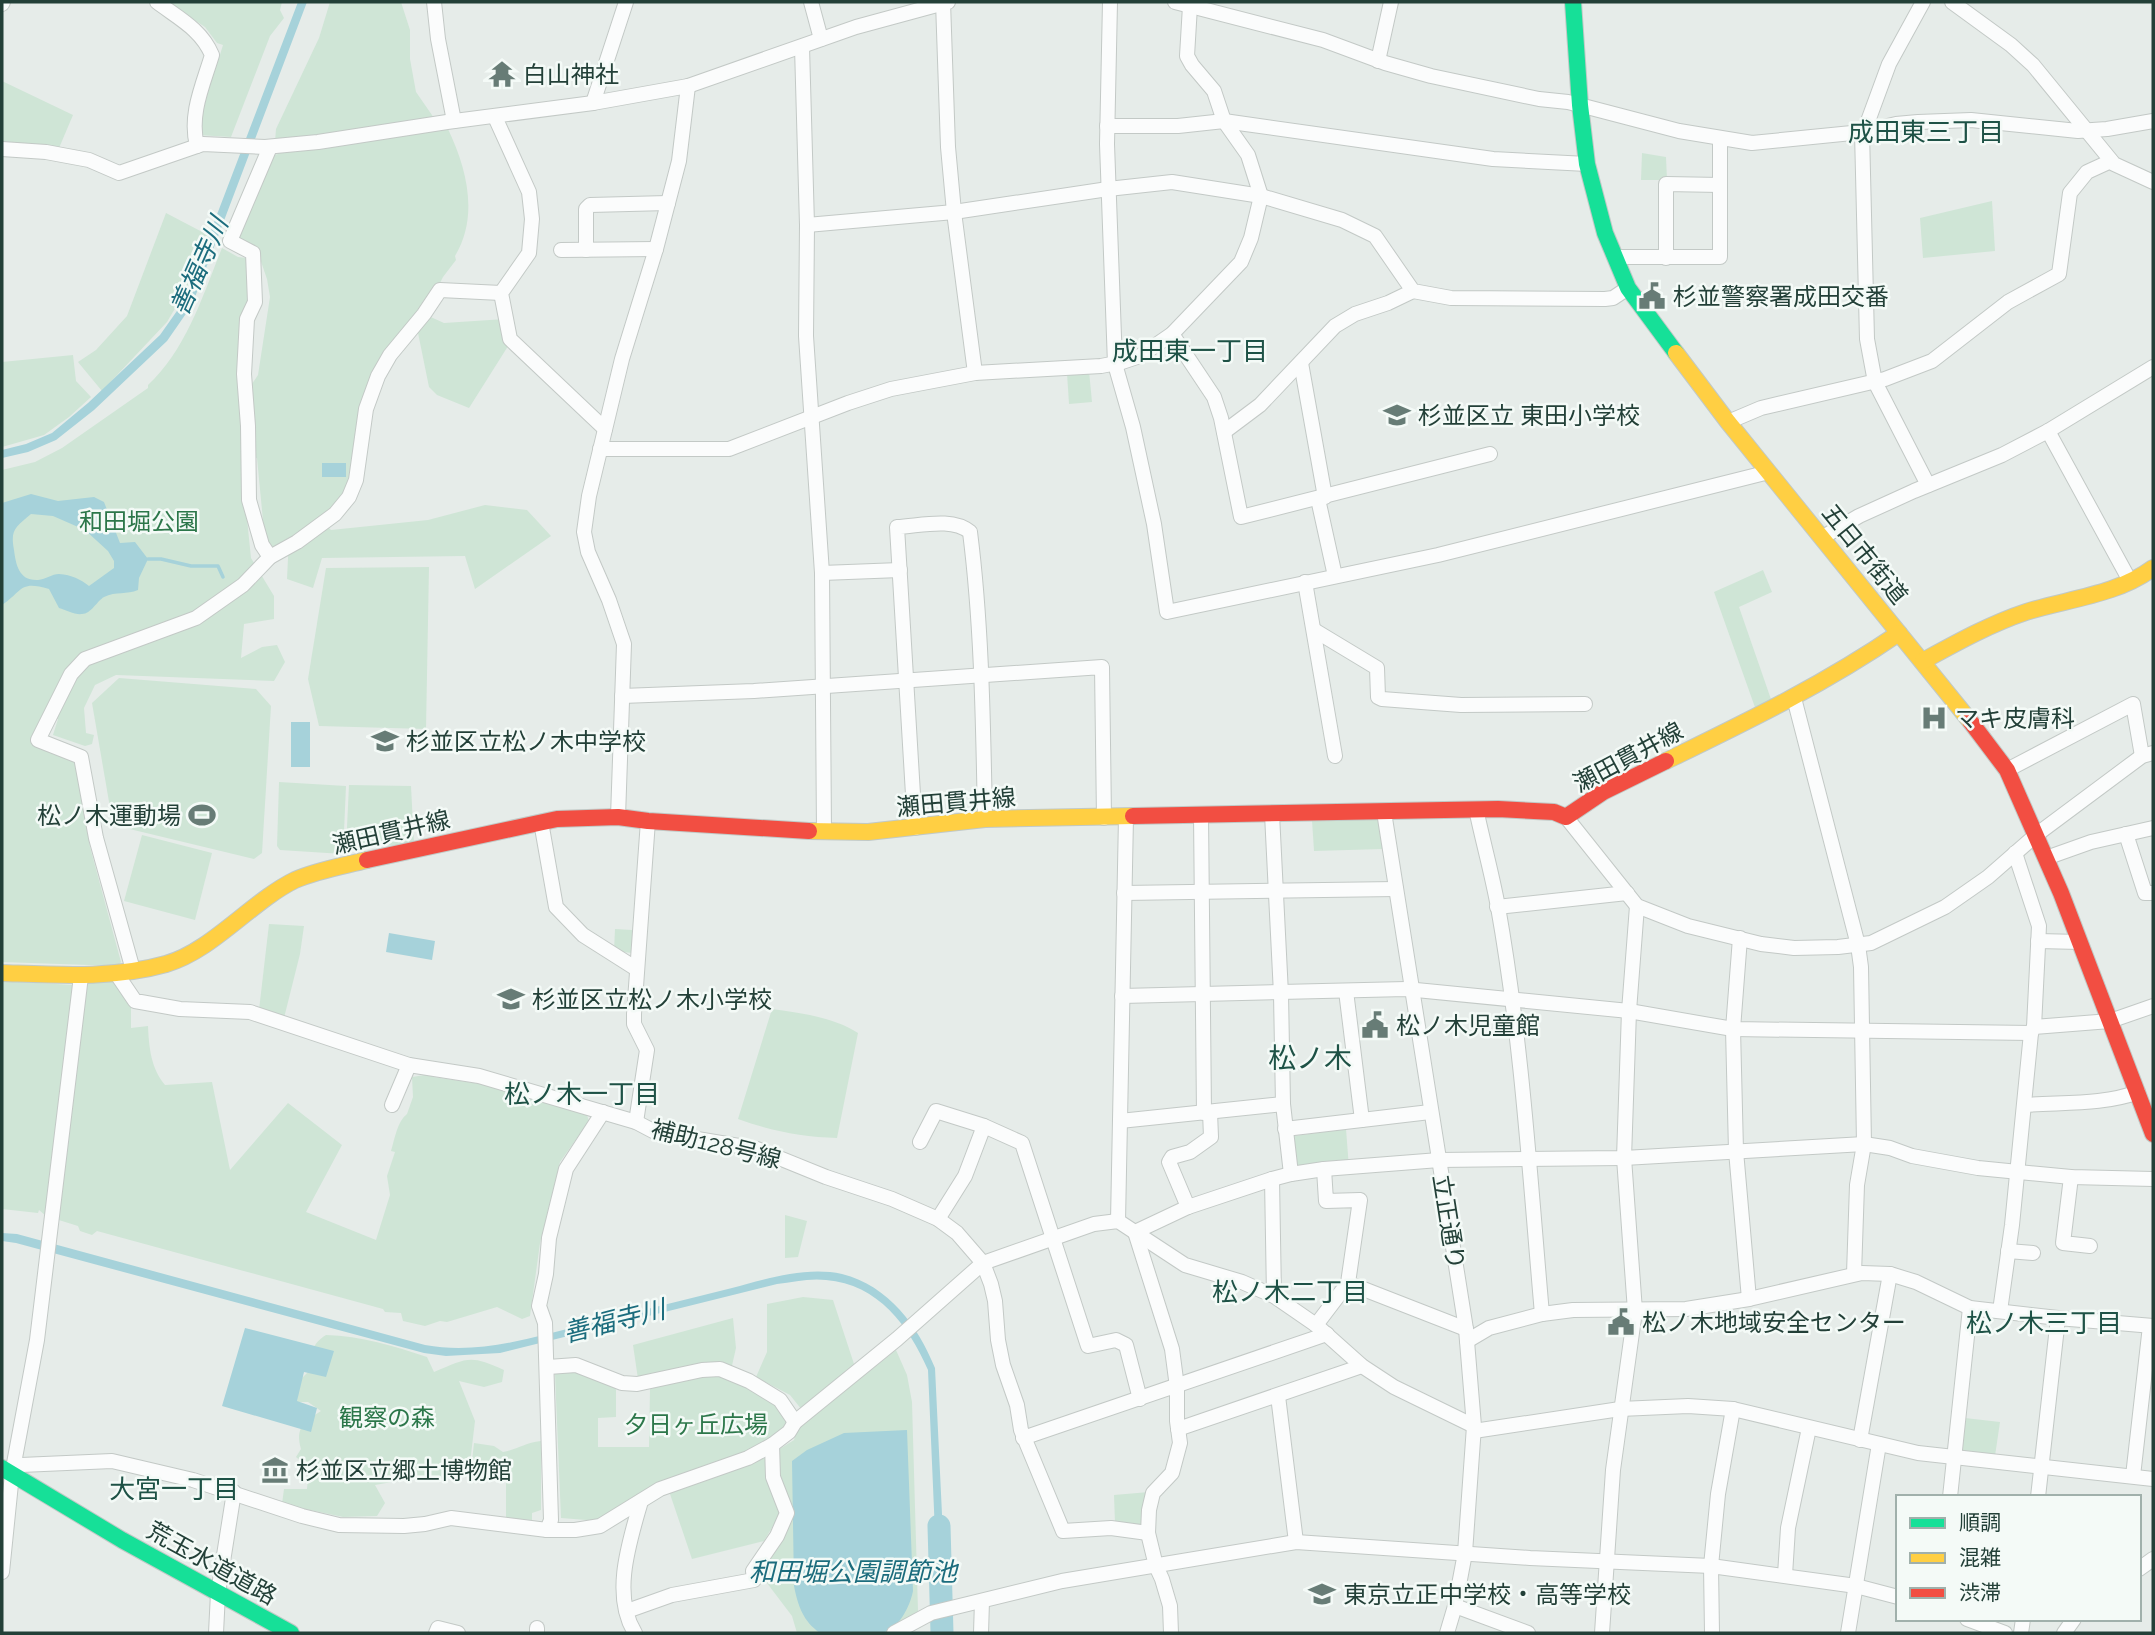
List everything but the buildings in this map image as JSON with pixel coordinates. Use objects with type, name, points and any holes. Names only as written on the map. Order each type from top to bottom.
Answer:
[{"type":"main road","name":"五日市街道","points":[[1573,2],[1587,164],[1605,233],[1628,288],[1728,422],[1923,661],[2007,770],[2080,942],[2153,1134]]},
{"type":"main road","points":[[1923,661],[1964,638],[2026,612],[2130,581],[2153,568]]},
{"type":"main road","name":"瀬田貫井線","points":[[2,972],[81,976],[168,964],[208,943],[233,922],[294,881],[330,870],[541,822],[582,817],[618,817],[824,832],[868,832],[892,837],[915,828],[985,819],[1476,809],[1520,809],[1560,813],[1566,817],[1603,792],[1794,698],[1857,662],[1899,633]]},
{"type":"main road","name":"荒玉水道道路","points":[[7,1471],[122,1540],[292,1633]]},
{"type":"street","points":[[157,2],[193,27],[208,44],[212,55],[196,106],[193,129],[197,146]]},
{"type":"street","points":[[434,2],[438,39],[454,121]]},
{"type":"street","points":[[593,103],[626,2]]},
{"type":"street","points":[[811,2],[821,39]]},
{"type":"street","points":[[2,149],[46,152],[89,160],[119,173],[197,146],[233,144],[268,147],[324,142],[454,121],[593,103],[688,86],[856,27],[944,2],[948,147],[975,373]]},
{"type":"street","points":[[1110,2],[1107,126],[1115,364],[1133,427],[1154,524],[1167,612],[1438,555],[1769,472]]},
{"type":"street","points":[[1378,61],[1391,2]]},
{"type":"street","points":[[1923,2],[1889,64],[1863,132],[1867,339],[1875,382],[1928,485]]},
{"type":"street","points":[[1952,2],[2011,45],[2033,65],[2110,161],[2153,182]]},
{"type":"street","points":[[600,449],[729,449],[891,389],[975,373],[1115,364],[1140,356],[1172,334],[1241,262],[1251,238],[1261,196],[1248,156],[1224,121],[1214,91],[1187,56],[1183,4],[1323,40],[1378,61],[1431,76],[1502,92],[1568,102],[1679,131],[1752,143],[1863,132],[1896,124],[1951,120],[2086,131],[2153,121]]},
{"type":"street","points":[[802,47],[807,225],[805,304],[822,573],[824,832]]},
{"type":"street","points":[[618,817],[624,644],[609,600],[587,552],[584,532],[589,496],[622,359],[656,249],[678,161],[688,86]]},
{"type":"street","points":[[495,117],[529,192],[532,219],[529,253],[501,293],[510,339],[605,429]]},
{"type":"street","points":[[1107,126],[1178,126],[1224,121],[1493,159],[1587,164]]},
{"type":"street","points":[[1615,257],[1720,257],[1720,139]]},
{"type":"street","points":[[268,147],[230,241],[253,253],[255,302],[247,319],[244,374],[249,500],[262,544],[270,557]]},
{"type":"street","points":[[1728,422],[1761,408],[1875,382],[1931,361],[2008,302],[2059,274],[2070,193],[2087,172],[2110,161]]},
{"type":"street","points":[[807,225],[954,212],[1108,189],[1171,183],[1261,196],[1342,219],[1375,236],[1413,291]]},
{"type":"street","points":[[1666,258],[1666,184],[1720,185]]},
{"type":"street","points":[[586,250],[586,209],[590,205],[668,203]]},
{"type":"street","points":[[561,250],[656,249]]},
{"type":"street","points":[[1224,432],[1262,403],[1335,326],[1355,314],[1413,291],[1451,298],[1605,299],[1613,298],[1628,288]]},
{"type":"street","points":[[124,972],[81,757],[38,740],[71,674],[85,659],[196,618],[243,585],[270,557],[297,542],[335,514],[349,497],[356,480],[366,409],[378,376],[390,355],[440,290],[501,293]]},
{"type":"street","points":[[1172,334],[1214,397],[1241,517],[1490,454]]},
{"type":"street","points":[[1301,363],[1335,576]]},
{"type":"street","points":[[1823,537],[1859,516],[2002,455],[2048,431],[2153,368]]},
{"type":"street","points":[[2048,431],[2130,581]]},
{"type":"street","points":[[915,828],[897,527],[953,523],[962,525],[970,532],[976,576],[982,676],[985,819]]},
{"type":"street","points":[[822,573],[900,570]]},
{"type":"street","points":[[1305,582],[1335,756]]},
{"type":"street","points":[[1314,630],[1377,668],[1378,697],[1382,699],[1461,705],[1585,704]]},
{"type":"street","points":[[622,696],[906,681],[1102,667],[1104,818]]},
{"type":"street","points":[[1794,698],[1858,945],[1861,967],[1864,1144],[1857,1185],[1854,1274]]},
{"type":"street","points":[[1566,817],[1637,906],[1674,921],[1794,948],[1858,945],[1871,943],[1945,907],[1988,877],[2036,835],[2148,754],[2133,704],[2007,770]]},
{"type":"street","points":[[1476,809],[1497,906],[1511,1000],[1529,1158],[1542,1314]]},
{"type":"street","name":"立正通り","points":[[1384,812],[1466,1335],[1474,1428],[1465,1553],[1447,1633]]},
{"type":"street","points":[[1272,814],[1281,994],[1283,1104],[1291,1174]]},
{"type":"street","points":[[1188,1207],[1169,1162],[1172,1157],[1190,1152],[1211,1137],[1207,1112],[1203,995],[1201,815]]},
{"type":"street","points":[[1118,1221],[1125,817]]},
{"type":"street","points":[[636,1122],[648,1050],[634,1024],[635,968],[648,821]]},
{"type":"street","points":[[541,822],[556,908],[583,935],[635,968]]},
{"type":"street","points":[[2046,858],[2080,845],[2153,828]]},
{"type":"street","points":[[2126,834],[2145,893],[2153,893]]},
{"type":"street","points":[[2000,1311],[2025,1105],[2039,926],[2015,853]]},
{"type":"street","points":[[1124,893],[1396,889]]},
{"type":"street","points":[[1497,906],[1627,893]]},
{"type":"street","points":[[1602,1633],[1613,1469],[1635,1311],[1624,1158],[1629,1011],[1637,906]]},
{"type":"street","points":[[1740,938],[1733,1028],[1736,1151],[1749,1298]]},
{"type":"street","points":[[2038,941],[2080,942]]},
{"type":"street","name":"補助128号線","points":[[124,972],[135,1001],[180,1009],[250,1012],[409,1065],[479,1076],[636,1122],[655,1132],[757,1149],[938,1219],[957,1233],[983,1263]]},
{"type":"street","points":[[2,1572],[7,1471],[37,1340],[81,976]]},
{"type":"street","points":[[1122,996],[1406,989],[1629,1011],[1733,1028],[1863,1032],[2032,1030],[2110,1021],[2153,1006]]},
{"type":"street","points":[[1346,990],[1362,1120]]},
{"type":"street","points":[[392,1105],[409,1065]]},
{"type":"street","points":[[2025,1105],[2127,1097],[2138,1092]]},
{"type":"street","points":[[1120,1121],[1283,1104]]},
{"type":"street","points":[[920,1142],[936,1111],[984,1126],[1023,1143],[1088,1346],[1116,1340],[1126,1345],[1140,1399]]},
{"type":"street","points":[[547,1530],[551,1520],[548,1367],[545,1323],[539,1306],[546,1274],[549,1237],[566,1169],[603,1112]]},
{"type":"street","points":[[1285,1129],[1430,1112]]},
{"type":"street","points":[[938,1219],[965,1176],[984,1126]]},
{"type":"street","points":[[1135,1232],[1188,1207],[1291,1174],[1439,1160],[1624,1158],[1864,1144],[1912,1156],[1978,1167],[2071,1177],[2153,1179]]},
{"type":"street","points":[[1023,1437],[1177,1387],[1322,1329],[1348,1283],[1360,1200],[1326,1201],[1324,1169]]},
{"type":"street","points":[[2071,1177],[2063,1243],[2073,1250],[2090,1246]]},
{"type":"street","points":[[1272,1179],[1274,1296]]},
{"type":"street","points":[[7,1471],[21,1465],[112,1461],[193,1480],[291,1513],[340,1525],[404,1526],[451,1518],[547,1530],[575,1530],[600,1526],[660,1489],[748,1458],[772,1445],[789,1432],[795,1422],[897,1339],[983,1263],[1094,1224],[1118,1221],[1185,1265],[1232,1278],[1274,1296],[1322,1329],[1362,1366],[1394,1388],[1474,1428],[1620,1409],[1688,1406],[1732,1409],[1918,1454],[2153,1479]]},
{"type":"street","points":[[1135,1232],[1172,1349],[1177,1387],[1180,1443],[1172,1473],[1153,1493],[1148,1533],[1170,1606],[1171,1633]]},
{"type":"street","points":[[2008,1251],[2033,1253]]},
{"type":"street","points":[[983,1263],[995,1301],[1003,1366],[1017,1405],[1023,1437],[1063,1531],[1111,1528],[1148,1533]]},
{"type":"street","points":[[1348,1283],[1466,1335],[1542,1314],[1573,1310],[1686,1309],[1854,1274],[1890,1274],[1916,1282],[1970,1307],[2151,1326],[2133,1476]]},
{"type":"street","points":[[1860,1440],[1890,1274]]},
{"type":"street","points":[[1950,1495],[1970,1307]]},
{"type":"street","points":[[2038,1495],[2058,1318]]},
{"type":"street","points":[[548,1367],[576,1365],[622,1383],[637,1384],[702,1370],[720,1370],[749,1381],[780,1400],[795,1422]]},
{"type":"street","points":[[1178,1429],[1362,1366]]},
{"type":"street","points":[[1278,1396],[1296,1542]]},
{"type":"street","points":[[1713,1633],[1711,1566],[1718,1494],[1732,1409]]},
{"type":"street","points":[[1785,1575],[1788,1528],[1808,1428]]},
{"type":"street","points":[[1848,1633],[1878,1444]]},
{"type":"street","points":[[627,1611],[672,1595],[754,1580],[753,1571],[777,1536],[787,1513],[773,1477],[772,1445]]},
{"type":"street","points":[[216,1633],[218,1593],[234,1492]]},
{"type":"street","points":[[635,1633],[627,1611],[623,1577],[642,1501]]},
{"type":"street","points":[[894,1633],[930,1614],[1062,1581],[1296,1542],[1711,1566],[1856,1586],[1896,1596]]},
{"type":"street","points":[[981,1633],[982,1601]]},
{"type":"street","points":[[1455,1606],[1528,1633]]},
{"type":"street","points":[[1972,1621],[2005,1633]]},
{"type":"street","points":[[436,1633],[438,1628],[458,1633]]},
{"type":"green space","points":[[167,2],[282,2],[280,10],[284,18],[270,36],[231,137],[198,135],[202,106],[223,45],[217,43],[205,27]]},
{"type":"green space","points":[[330,2],[401,2],[410,30],[410,59],[416,92],[434,118],[275,142],[276,129],[319,38]]},
{"type":"green space","points":[[2,81],[73,115],[59,148],[2,141]]},
{"type":"green space","name":"和田堀公園","points":[[448,129],[455,144],[468,192],[467,225],[455,256],[456,260],[434,295],[384,355],[351,482],[340,505],[320,519],[331,530],[428,520],[485,505],[527,510],[551,536],[475,589],[465,556],[322,558],[313,588],[287,579],[289,538],[272,549],[264,531],[257,458],[253,459],[245,499],[251,558],[274,596],[274,619],[244,624],[241,658],[262,647],[277,645],[285,662],[274,681],[116,675],[95,685],[84,708],[86,733],[94,735],[92,744],[85,746],[53,735],[58,719],[42,716],[31,742],[77,761],[90,847],[121,962],[118,966],[2,962],[2,470],[35,462],[62,448],[148,388],[183,339],[222,248],[238,257],[247,258],[250,300],[241,400],[258,375],[270,297],[257,250],[239,240],[249,205],[255,201],[274,155],[278,154],[279,150]]},
{"type":"green space","points":[[1642,153],[1666,157],[1667,180],[1641,180]]},
{"type":"green space","points":[[1992,201],[1995,251],[1923,258],[1920,218]]},
{"type":"green space","points":[[166,213],[208,235],[193,278],[167,322],[102,391],[78,362],[96,350],[127,316]]},
{"type":"green space","points":[[424,314],[444,323],[505,319],[510,343],[469,408],[437,395],[429,387],[416,323]]},
{"type":"green space","points":[[73,355],[76,381],[91,397],[44,435],[2,447],[2,362]]},
{"type":"green space","points":[[1089,371],[1092,402],[1069,404],[1067,373]]},
{"type":"green space","points":[[429,567],[426,729],[319,726],[308,679],[326,568]]},
{"type":"green space","points":[[1763,570],[1772,592],[1739,607],[1773,705],[1757,713],[1714,592]]},
{"type":"green space","points":[[119,678],[256,689],[271,706],[262,853],[254,859],[113,825],[92,703]]},
{"type":"green space","points":[[279,782],[346,786],[343,854],[280,850],[277,846]]},
{"type":"green space","points":[[349,785],[411,786],[414,844],[346,848]]},
{"type":"green space","points":[[1312,820],[1379,820],[1383,849],[1314,851]]},
{"type":"green space","points":[[142,835],[212,853],[195,920],[124,901]]},
{"type":"green space","points":[[269,924],[304,926],[284,1018],[259,1010]]},
{"type":"green space","points":[[615,929],[632,930],[632,953],[614,951]]},
{"type":"green space","points":[[112,979],[131,1005],[131,1028],[148,1026],[152,1057],[165,1085],[212,1082],[230,1170],[288,1103],[342,1145],[306,1212],[376,1240],[390,1195],[387,1176],[395,1152],[391,1151],[413,1097],[412,1077],[431,1074],[433,1077],[481,1084],[587,1115],[589,1121],[560,1162],[540,1243],[530,1316],[522,1319],[497,1307],[425,1326],[403,1321],[401,1313],[385,1312],[383,1309],[97,1231],[92,1235],[80,1231],[78,1226],[46,1216],[39,1210],[38,1213],[2,1209],[2,981],[74,985],[80,1040],[87,984]]},
{"type":"green space","points":[[772,1009],[827,1019],[858,1033],[837,1138],[787,1133],[738,1119]]},
{"type":"green space","points":[[1346,1129],[1349,1168],[1298,1172],[1294,1136]]},
{"type":"green space","points":[[785,1215],[807,1221],[798,1257],[785,1258]]},
{"type":"green space","points":[[803,1297],[833,1300],[855,1367],[802,1410],[790,1395],[756,1377],[767,1352],[767,1304]]},
{"type":"green space","points":[[733,1318],[736,1348],[731,1370],[638,1379],[633,1345]]},
{"type":"green space","name":"観察の森","points":[[326,1335],[390,1345],[427,1357],[434,1372],[469,1360],[504,1370],[502,1382],[484,1387],[459,1381],[475,1421],[470,1463],[440,1480],[403,1480],[375,1485],[385,1503],[377,1516],[343,1517],[282,1504],[284,1489],[307,1489],[307,1471],[296,1457],[301,1449],[299,1435],[302,1426],[321,1411],[308,1402],[297,1402],[298,1382],[311,1369],[315,1346]]},
{"type":"green space","name":"和田堀公園調節池","points":[[896,1350],[907,1375],[912,1402],[918,1611],[887,1633],[797,1633],[792,1616],[757,1570],[790,1504],[780,1473],[778,1450],[794,1440],[797,1429]]},
{"type":"green space","name":"夕日ヶ丘広場","points":[[575,1369],[614,1384],[616,1390],[616,1417],[598,1418],[598,1447],[649,1447],[650,1389],[703,1375],[726,1377],[767,1398],[786,1412],[787,1427],[770,1441],[599,1521],[561,1518],[555,1374]]},
{"type":"green space","points":[[1965,1418],[2000,1422],[1995,1456],[1961,1453]]},
{"type":"green space","points":[[541,1441],[541,1510],[532,1513],[532,1520],[506,1518],[506,1470],[471,1470],[474,1443],[494,1446],[503,1452]]},
{"type":"green space","points":[[767,1453],[782,1511],[764,1541],[692,1559],[669,1491]]},
{"type":"green space","points":[[1149,1492],[1144,1524],[1140,1527],[1115,1523],[1114,1495]]},
{"type":"water","points":[[298,2],[307,2],[192,305],[167,341],[94,410],[56,440],[28,452],[2,458],[2,450],[52,433],[88,403],[160,335],[184,301]]},
{"type":"water","points":[[322,463],[346,463],[346,477],[322,477]]},
{"type":"water","points":[[31,494],[58,501],[94,497],[104,502],[120,543],[135,542],[148,559],[139,578],[138,590],[104,597],[82,614],[59,608],[49,589],[32,586],[22,588],[2,605],[2,503]],"holes":[[[31,514],[53,516],[85,530],[108,551],[114,561],[114,568],[89,586],[64,575],[56,574],[38,580],[23,575],[15,556],[15,529]]]},
{"type":"water","points":[[291,722],[310,722],[310,767],[291,767]]},
{"type":"water","points":[[389,933],[435,941],[432,960],[386,952]]},
{"type":"water","points":[[2,1233],[17,1234],[425,1345],[446,1348],[487,1346],[527,1339],[786,1275],[814,1272],[842,1274],[874,1288],[900,1310],[920,1337],[935,1368],[944,1556],[936,1556],[928,1370],[911,1338],[889,1310],[876,1299],[845,1283],[814,1279],[777,1284],[500,1353],[446,1356],[424,1353],[2,1241]]},
{"type":"water","points":[[245,1328],[334,1351],[326,1377],[304,1372],[297,1401],[317,1408],[311,1432],[222,1406]]},
{"type":"water","name":"和田堀公園調節池","points":[[907,1430],[913,1591],[909,1603],[903,1616],[887,1631],[866,1634],[820,1633],[802,1612],[794,1586],[792,1461],[807,1450],[844,1433]]},
{"type":"waterway","points":[[148,559],[191,566],[218,566],[223,577]]},
{"type":"waterway","name":"善福寺川","points":[[939,1526],[942,1633]]},
{"type":"traffic: fast","points":[[1573,2],[1587,164],[1605,233],[1628,288],[1676,353]]},
{"type":"traffic: fast","points":[[2,1468],[122,1540],[291,1633]]},
{"type":"traffic: slow","points":[[1676,353],[1728,422],[1970,721]]},
{"type":"traffic: slow","points":[[1923,661],[1973,634],[2013,617],[2108,590],[2153,568]]},
{"type":"traffic: slow","points":[[1666,761],[1814,686],[1899,633]]},
{"type":"traffic: slow","points":[[809,831],[868,832],[985,819],[1133,816]]},
{"type":"traffic: slow","points":[[2,973],[105,974],[166,964],[200,948],[263,900],[295,880],[367,860]]},
{"type":"traffic: jam","points":[[1970,721],[2007,770],[2061,893],[2153,1134]]},
{"type":"traffic: jam","points":[[1133,816],[1498,809],[1554,812],[1566,817],[1603,792],[1666,761]]},
{"type":"traffic: jam","points":[[367,860],[557,819],[618,817],[809,831]]},
{"type":"place","name":"白山神社","points":[[502,74]]},
{"type":"place","name":"杉並警察署成田交番","points":[[1652,296]]},
{"type":"place","name":"杉並区立 東田小学校","points":[[1397,415]]},
{"type":"place","name":"マキ皮膚科","points":[[1934,718]]},
{"type":"place","name":"杉並区立松ノ木中学校","points":[[385,741]]},
{"type":"place","name":"松ノ木運動場","points":[[202,815]]},
{"type":"place","name":"杉並区立松ノ木小学校","points":[[511,999]]},
{"type":"place","name":"松ノ木児童館","points":[[1375,1025]]},
{"type":"place","name":"松ノ木地域安全センター","points":[[1621,1322]]},
{"type":"place","name":"杉並区立郷土博物館","points":[[275,1470]]},
{"type":"place","name":"東京立正中学校・高等学校","points":[[1322,1594]]},
{"type":"district","name":"成田東三丁目","points":[[1926,132]]},
{"type":"district","name":"成田東一丁目","points":[[1190,351]]},
{"type":"district","name":"松ノ木","points":[[1310,1058]]},
{"type":"district","name":"松ノ木一丁目","points":[[582,1094]]},
{"type":"district","name":"松ノ木二丁目","points":[[1290,1292]]},
{"type":"district","name":"松ノ木三丁目","points":[[2044,1323]]},
{"type":"district","name":"大宮一丁目","points":[[174,1489]]}]
